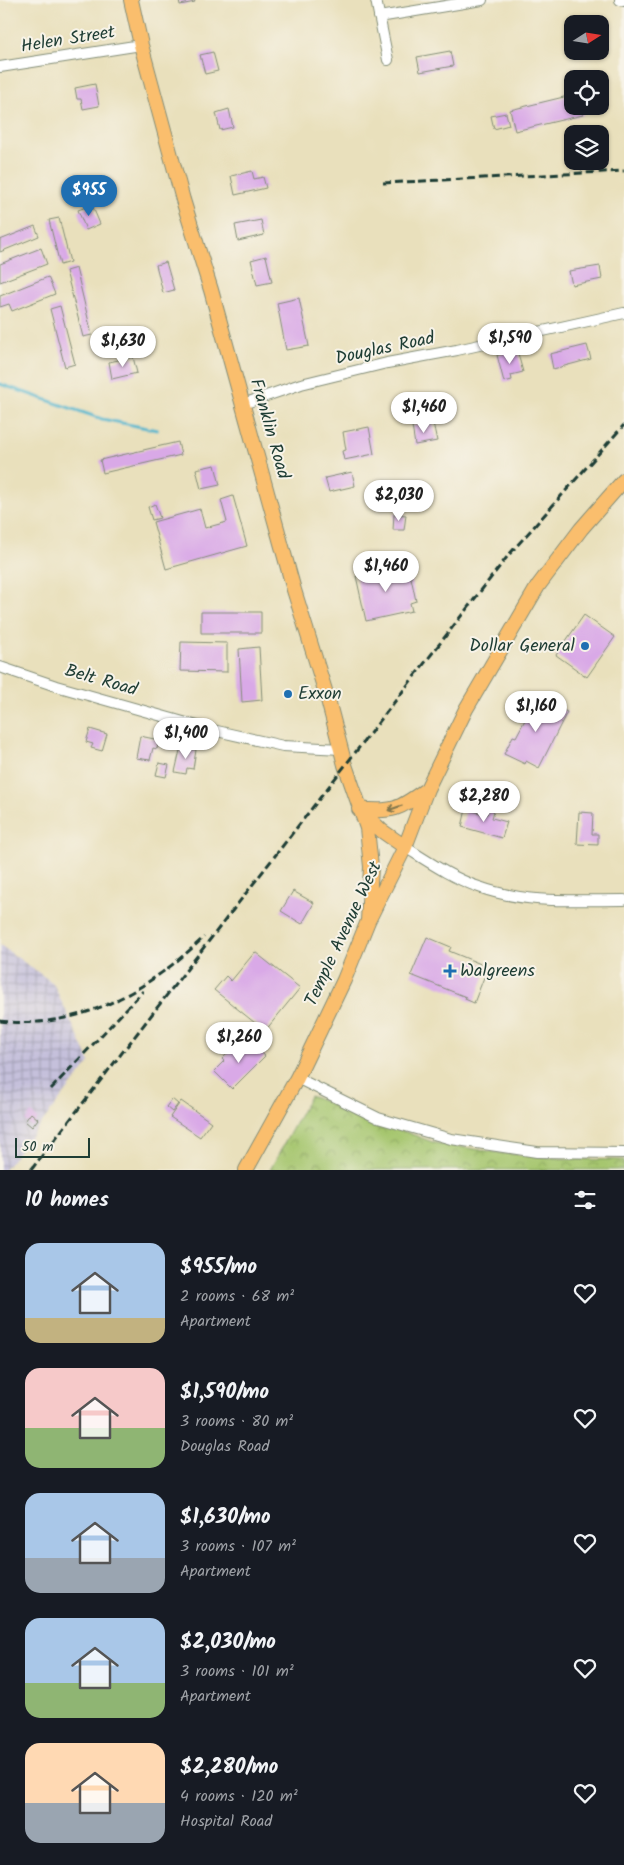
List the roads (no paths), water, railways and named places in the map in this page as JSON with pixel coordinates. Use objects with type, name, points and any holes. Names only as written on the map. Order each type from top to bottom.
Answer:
[{"type":"main road","name":"Franklin Road","points":[[131,0],[141,45],[183,200],[243,404],[294,590],[328,700],[358,809],[366,828],[371,854],[368,921]]},
{"type":"main road","name":"Temple Avenue West","points":[[246,1170],[297,1078],[344,980],[368,921],[405,847],[427,789],[466,709],[538,586],[581,529],[624,480]]},
{"type":"main road","points":[[358,809],[379,811],[395,809],[406,804],[427,789]]},
{"type":"main road","points":[[358,809],[382,831],[405,847]]},
{"type":"street","points":[[376,0],[388,60]]},
{"type":"street","points":[[380,17],[482,0]]},
{"type":"street","points":[[620,0],[624,1]]},
{"type":"street","name":"Helen Street","points":[[0,67],[141,45]]},
{"type":"street","name":"Douglas Road","points":[[243,404],[300,384],[387,363],[457,350],[624,313]]},
{"type":"street","name":"Belt Road","points":[[0,667],[56,686],[208,729],[283,746],[341,749]]},
{"type":"street","points":[[405,847],[444,871],[478,887],[495,892],[537,899],[624,900]]},
{"type":"street","points":[[297,1078],[378,1118],[451,1139],[537,1152],[624,1153]]},
{"type":"waterway","points":[[0,384],[102,419],[157,430]]},
{"type":"railway","points":[[383,183],[624,171]]},
{"type":"railway","points":[[31,1170],[507,557],[624,425]]},
{"type":"railway","points":[[0,1021],[29,1022],[57,1020],[85,1013],[111,1003],[136,990],[160,974],[204,937]]},
{"type":"railway","points":[[51,1089],[143,991]]},
{"type":"place","name":"Dollar General","points":[[585,646]]},
{"type":"place","name":"Exxon","points":[[288,694]]},
{"type":"place","name":"Walgreens","points":[[450,971]]}]
